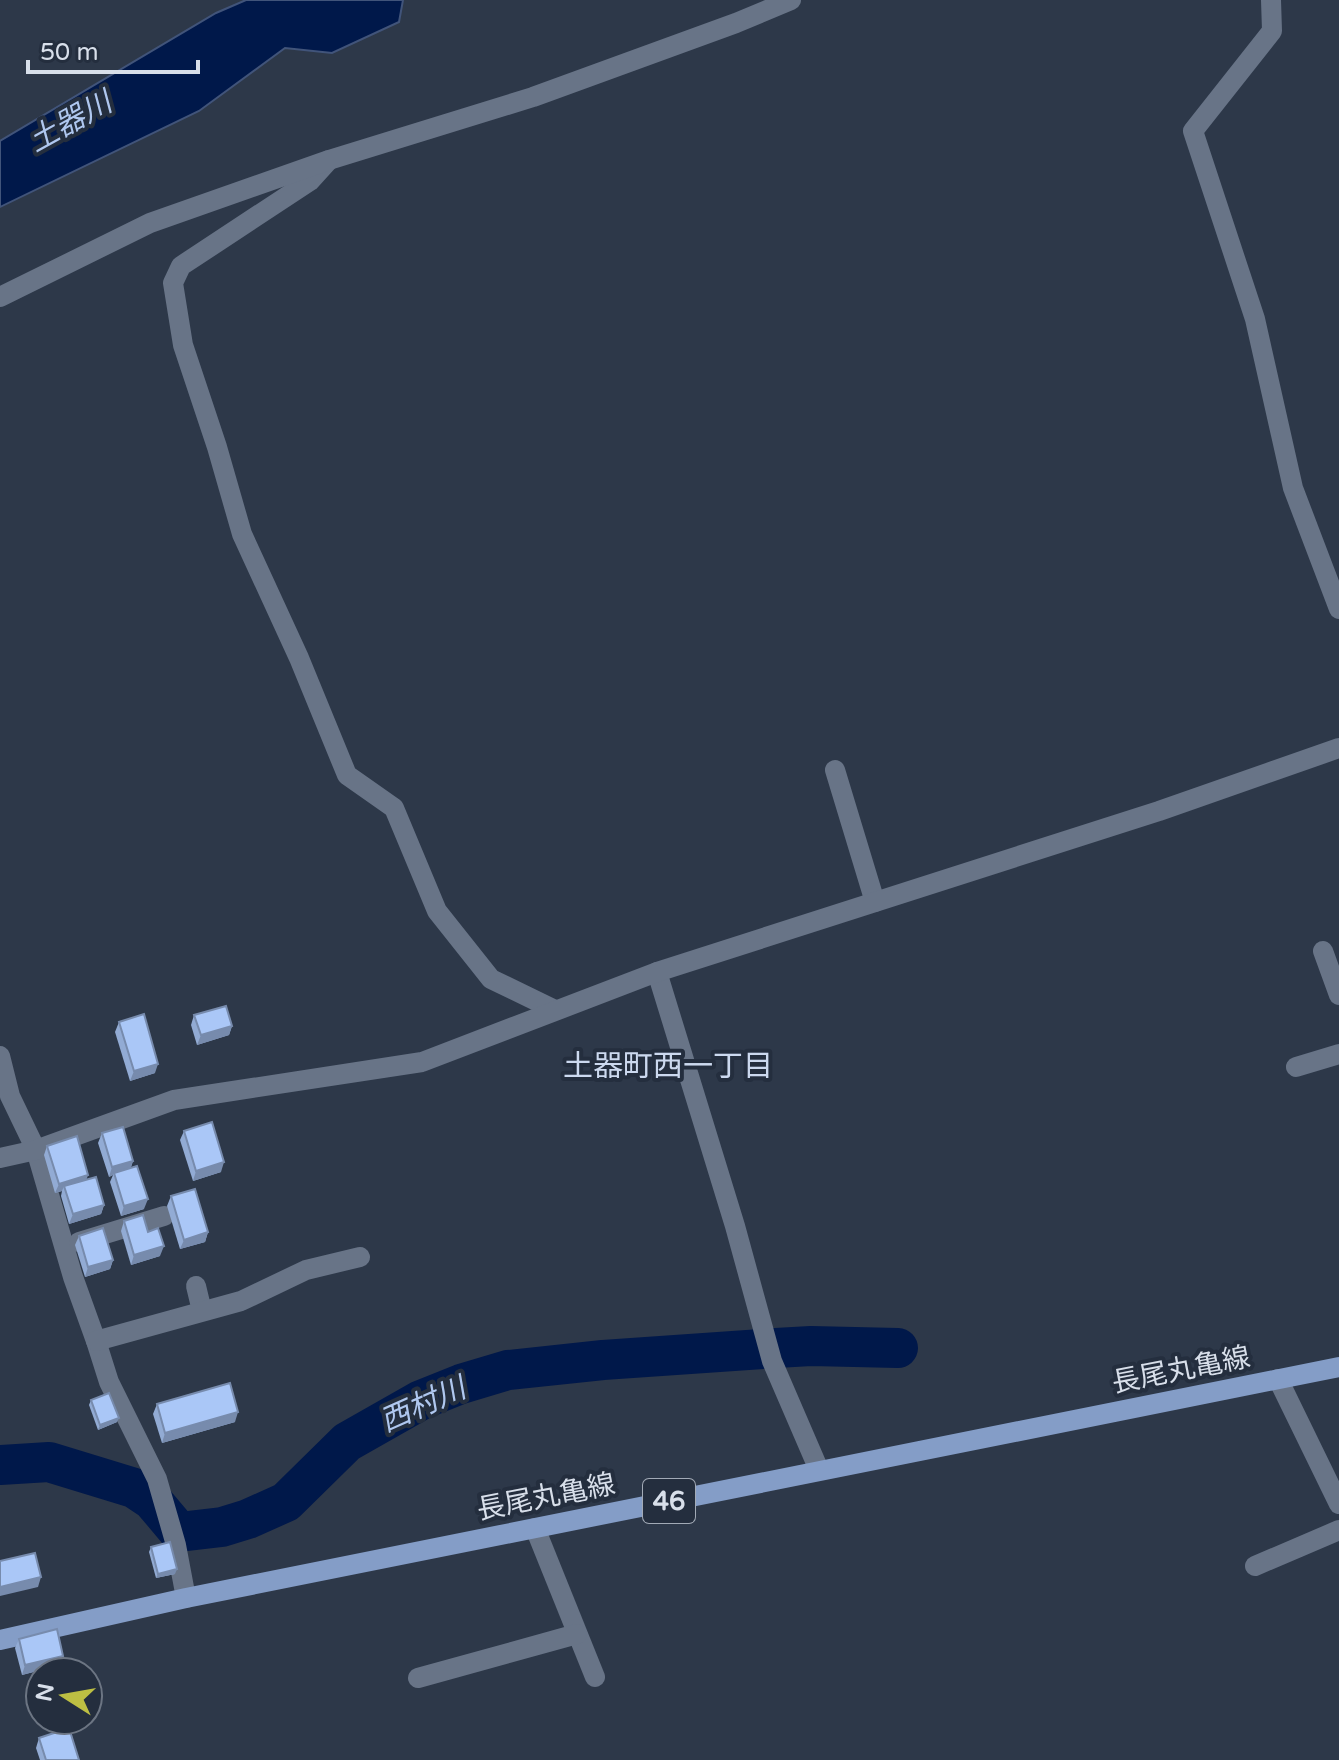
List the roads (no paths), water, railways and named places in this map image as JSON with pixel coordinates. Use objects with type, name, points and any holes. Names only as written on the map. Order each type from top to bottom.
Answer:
[{"type":"main road","name":"長尾丸亀線","points":[[0,1640],[186,1598],[1339,1367]]},
{"type":"street","points":[[0,297],[150,223],[329,160],[533,97],[791,0]]},
{"type":"street","points":[[1271,0],[1272,31],[1193,131],[1255,319],[1293,488],[1339,609]]},
{"type":"street","points":[[329,160],[310,181],[181,266],[173,283],[183,345],[242,534],[299,658],[347,775],[394,808],[437,911],[491,979],[555,1010]]},
{"type":"street","points":[[0,1158],[36,1150],[174,1100],[422,1062],[657,972],[1159,811],[1339,748]]},
{"type":"street","points":[[835,770],[875,902]]},
{"type":"street","points":[[1323,951],[1339,995]]},
{"type":"street","points":[[657,972],[735,1226],[772,1361],[819,1470]]},
{"type":"street","points":[[1296,1067],[1339,1054]]},
{"type":"street","points":[[0,1056],[10,1096],[36,1150],[73,1277],[109,1382],[157,1479],[176,1545],[186,1598]]},
{"type":"street","points":[[64,1247],[164,1216]]},
{"type":"street","points":[[96,1341],[241,1301],[302,1261],[360,1257]]},
{"type":"street","points":[[196,1286],[202,1311]]},
{"type":"street","points":[[1278,1379],[1339,1504]]},
{"type":"street","points":[[535,1528],[595,1677]]},
{"type":"street","points":[[1255,1566],[1339,1530]]},
{"type":"street","points":[[418,1678],[577,1634]]},
{"type":"water","name":"土器川","points":[[246,0],[403,0],[399,22],[332,53],[285,48],[199,111],[0,207],[0,141],[216,13]]},
{"type":"waterway","name":"西村川","points":[[0,1465],[49,1462],[134,1488],[152,1500],[179,1532],[222,1527],[286,1502],[347,1442],[421,1400],[508,1370],[603,1360],[811,1346],[898,1348]]},
{"type":"district","name":"土器町西一丁目","points":[[668,1066]]}]
